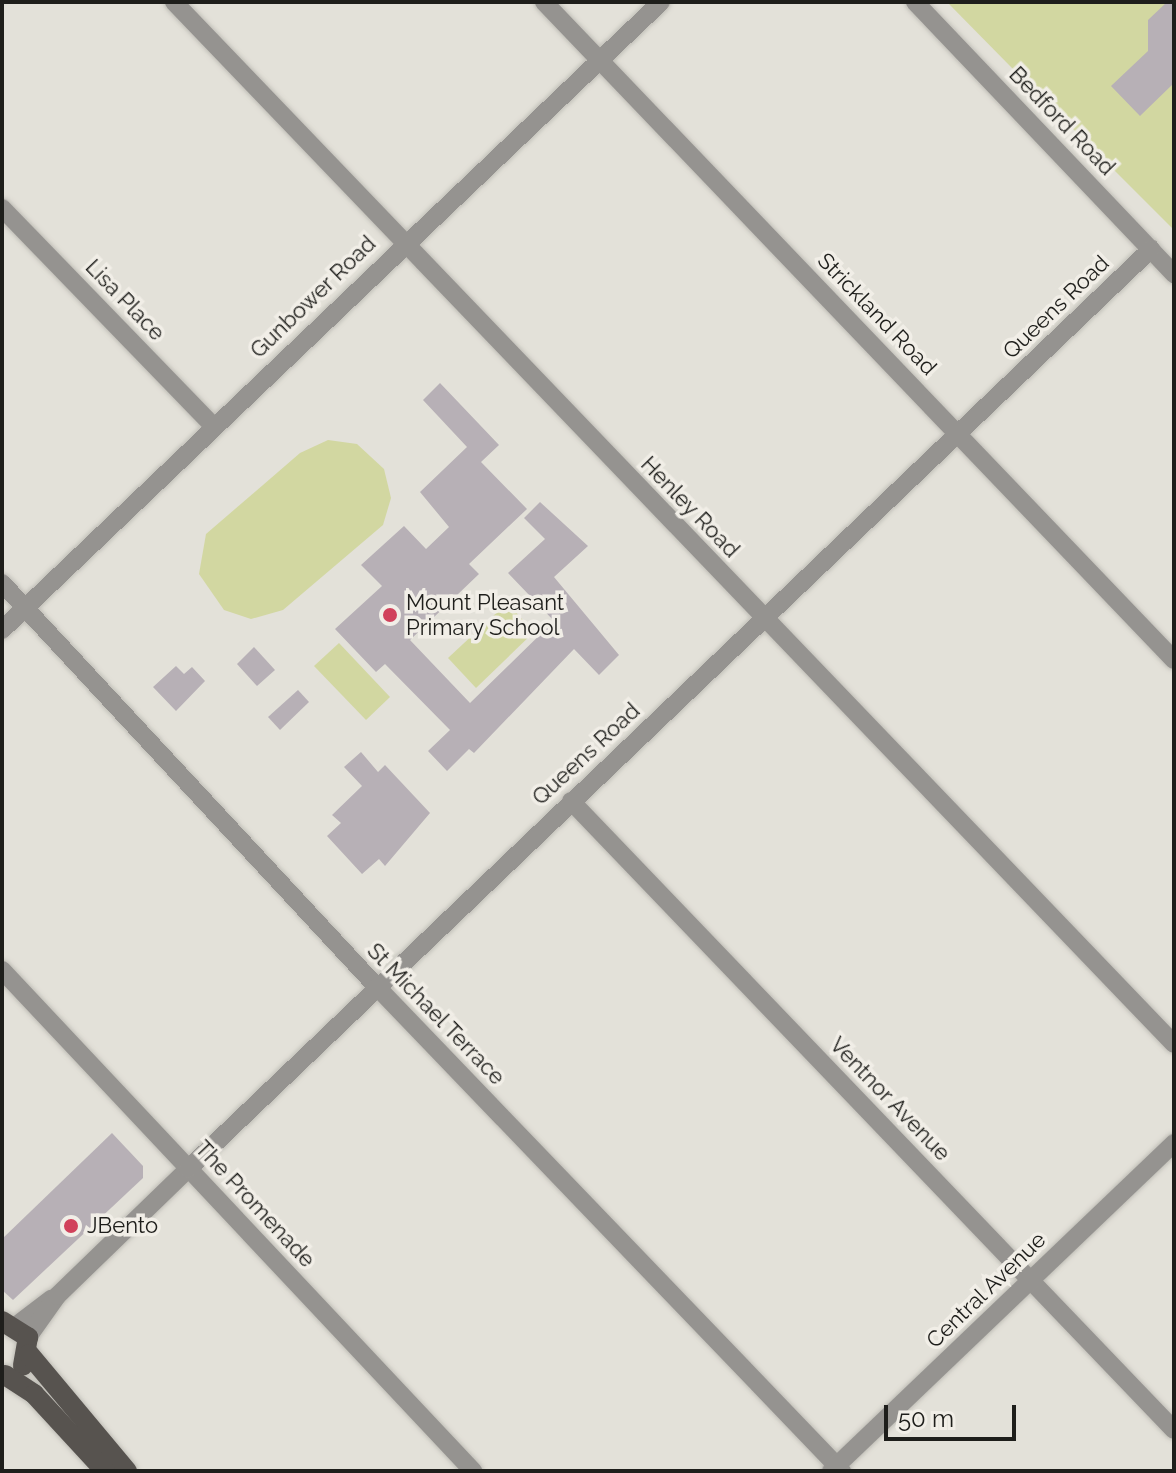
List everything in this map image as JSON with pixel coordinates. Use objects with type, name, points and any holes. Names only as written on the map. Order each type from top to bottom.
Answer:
[{"type":"main road","points":[[19,1334],[3,1375],[34,1394],[127,1471]]},
{"type":"main road","points":[[19,1334],[105,1471]]},
{"type":"street","name":"Henley Road","points":[[174,2],[1174,1044]]},
{"type":"street","name":"Strickland Road","points":[[544,2],[1174,660]]},
{"type":"street","name":"Gunbower Road","points":[[2,630],[405,242],[661,2]]},
{"type":"street","name":"Bedford Road","points":[[915,2],[1174,274]]},
{"type":"street","name":"Lisa Place","points":[[2,208],[213,426]]},
{"type":"street","name":"Queens Road","points":[[19,1334],[571,801],[1151,249]]},
{"type":"street","name":"St Michael Terrace","points":[[2,583],[377,987],[837,1469]]},
{"type":"street","name":"Ventnor Avenue","points":[[571,801],[1174,1430]]},
{"type":"street","name":"The Promenade","points":[[2,970],[473,1471]]},
{"type":"street","name":"Central Avenue","points":[[837,1469],[1174,1143]]},
{"type":"green space","points":[[947,2],[1174,2],[1174,230],[1010,66]]},
{"type":"green space","points":[[328,440],[357,444],[384,469],[391,498],[383,525],[283,610],[251,619],[224,610],[199,574],[206,534],[300,453]]},
{"type":"green space","points":[[507,603],[534,632],[476,688],[448,658]]},
{"type":"green space","points":[[339,643],[390,697],[366,720],[314,666]]},
{"type":"building","points":[[1167,2],[1174,2],[1174,83],[1140,116],[1111,86],[1148,51],[1148,20]]},
{"type":"building","points":[[440,383],[499,445],[481,462],[527,509],[469,564],[479,574],[410,640],[470,703],[554,621],[508,573],[545,539],[524,518],[540,502],[588,546],[554,577],[619,655],[599,675],[574,649],[474,753],[469,749],[447,771],[428,751],[450,730],[385,664],[376,672],[335,629],[382,586],[361,565],[404,526],[426,549],[449,527],[420,492],[467,447],[423,400]]},
{"type":"building","points":[[254,647],[275,670],[257,686],[237,664]]},
{"type":"building","points":[[176,666],[184,674],[192,667],[205,681],[176,711],[153,687]]},
{"type":"building","points":[[298,690],[309,702],[280,730],[268,717]]},
{"type":"building","points":[[361,752],[378,772],[385,765],[430,813],[385,866],[379,859],[362,874],[327,836],[341,823],[332,815],[362,786],[344,767]]},
{"type":"building","points":[[112,1133],[143,1166],[143,1178],[13,1300],[2,1290],[2,1239]]},
{"type":"place","name":"Mount Pleasant Primary School","points":[[390,615]]},
{"type":"place","name":"JBento","points":[[71,1226]]}]
